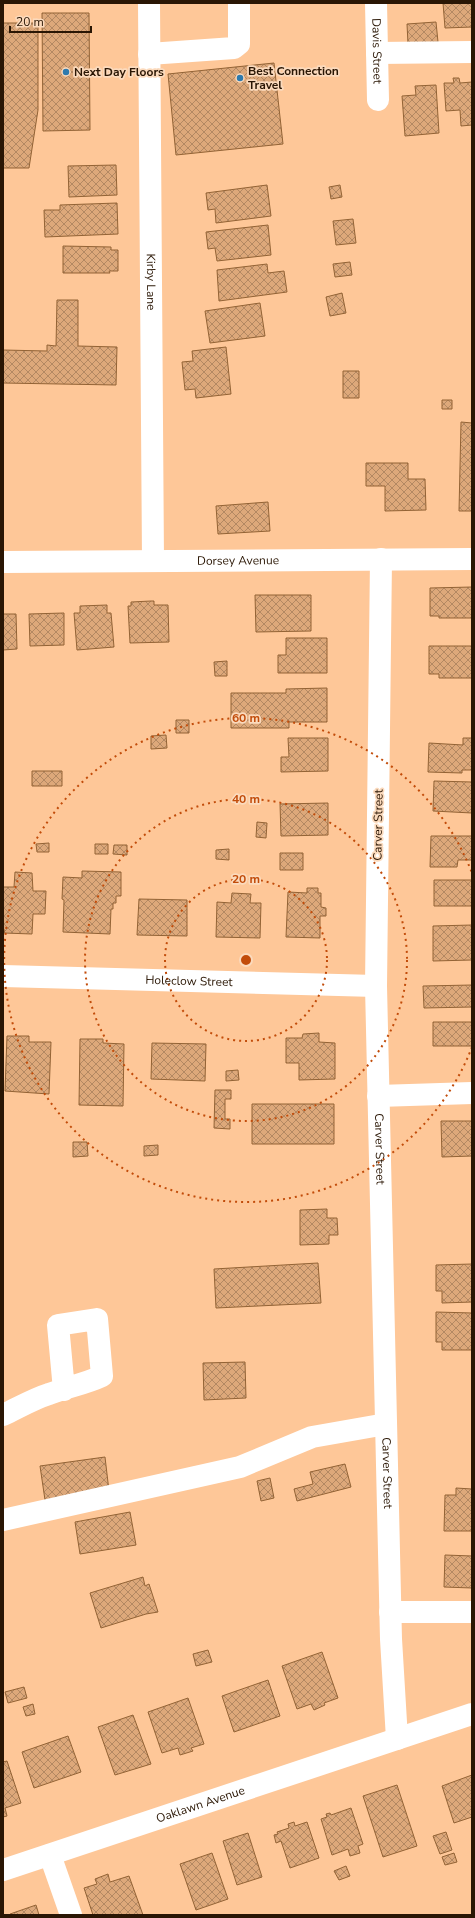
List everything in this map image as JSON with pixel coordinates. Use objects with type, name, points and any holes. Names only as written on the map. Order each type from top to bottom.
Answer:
[{"type":"street","name":"Kirby Lane","points":[[149,3],[153,561]]},
{"type":"street","points":[[149,54],[234,48],[239,44],[239,3]]},
{"type":"street","name":"Davis Street","points":[[376,3],[378,100]]},
{"type":"street","points":[[377,53],[472,52]]},
{"type":"street","name":"Carver Street","points":[[381,559],[376,986],[390,1612],[397,1739]]},
{"type":"street","name":"Dorsey Avenue","points":[[3,562],[472,559]]},
{"type":"street","name":"Holeclow Street","points":[[3,976],[376,986]]},
{"type":"street","points":[[378,1096],[472,1093]]},
{"type":"street","points":[[3,1415],[48,1394],[64,1390]]},
{"type":"street","points":[[3,1520],[240,1467],[312,1437],[386,1424]]},
{"type":"street","points":[[390,1612],[472,1612]]},
{"type":"street","name":"Oaklawn Avenue","points":[[3,1870],[472,1714]]},
{"type":"street","points":[[50,1855],[71,1915]]},
{"type":"building","points":[[443,3],[472,3],[472,27],[445,28]]},
{"type":"building","name":"Next Day Floors","points":[[42,13],[89,13],[90,130],[43,131]]},
{"type":"building","points":[[436,22],[438,42],[408,44],[407,24]]},
{"type":"building","points":[[3,23],[38,23],[38,110],[29,168],[3,168]]},
{"type":"building","points":[[274,63],[283,144],[176,155],[168,74]]},
{"type":"building","points":[[453,78],[459,78],[460,83],[472,82],[472,125],[461,126],[460,110],[446,111],[444,83],[454,83]]},
{"type":"building","points":[[436,85],[439,133],[405,136],[402,96],[416,95],[415,86]]},
{"type":"building","points":[[116,165],[117,195],[69,197],[68,166]]},
{"type":"building","points":[[267,185],[271,216],[216,223],[215,209],[208,210],[206,193]]},
{"type":"building","points":[[340,185],[342,197],[331,199],[329,187]]},
{"type":"building","points":[[117,203],[118,234],[45,237],[44,210],[60,210],[60,205]]},
{"type":"building","points":[[353,219],[356,243],[336,245],[333,221]]},
{"type":"building","points":[[268,225],[271,255],[217,261],[215,248],[208,249],[206,232]]},
{"type":"building","points":[[63,246],[111,247],[111,250],[118,250],[118,271],[109,271],[110,273],[63,273]]},
{"type":"building","points":[[350,262],[352,275],[335,277],[333,264]]},
{"type":"building","points":[[267,264],[268,273],[284,271],[287,292],[219,301],[217,270]]},
{"type":"building","points":[[342,293],[346,313],[330,316],[326,297]]},
{"type":"building","points":[[57,300],[78,300],[78,346],[117,347],[116,385],[3,383],[3,350],[47,351],[47,345],[56,346]]},
{"type":"building","points":[[260,303],[265,336],[210,343],[205,311]]},
{"type":"building","points":[[226,347],[231,394],[196,398],[195,389],[185,390],[182,362],[193,361],[192,351]]},
{"type":"building","points":[[343,371],[359,371],[359,398],[343,398]]},
{"type":"building","points":[[442,400],[452,400],[452,409],[442,409]]},
{"type":"building","points":[[461,422],[472,423],[472,511],[459,511]]},
{"type":"building","points":[[366,463],[408,463],[408,479],[425,479],[426,510],[385,511],[385,486],[366,486]]},
{"type":"building","points":[[268,502],[270,531],[218,534],[216,506]]},
{"type":"building","points":[[472,587],[472,618],[439,618],[439,616],[430,616],[430,588]]},
{"type":"building","points":[[255,595],[311,595],[311,631],[256,632]]},
{"type":"building","points":[[154,601],[154,605],[168,605],[169,642],[130,643],[128,606],[131,606],[131,602]]},
{"type":"building","points":[[107,605],[107,613],[111,613],[114,647],[77,650],[74,613],[80,613],[80,606]]},
{"type":"building","points":[[64,613],[64,645],[30,646],[29,614]]},
{"type":"building","points":[[3,614],[16,614],[17,649],[3,650]]},
{"type":"building","points":[[286,638],[327,638],[327,673],[278,673],[278,655],[286,655]]},
{"type":"building","points":[[429,646],[472,646],[472,678],[439,678],[439,674],[429,674]]},
{"type":"building","points":[[227,661],[227,676],[215,676],[214,662]]},
{"type":"building","points":[[327,688],[327,722],[289,722],[289,728],[231,728],[231,693],[286,693],[286,689]]},
{"type":"building","points":[[176,720],[189,720],[189,733],[176,733]]},
{"type":"building","points":[[166,735],[167,748],[151,749],[151,736]]},
{"type":"building","points":[[288,738],[328,738],[328,771],[281,772],[281,757],[289,757]]},
{"type":"building","points":[[463,738],[472,738],[472,770],[462,770],[462,773],[428,772],[429,743],[463,745]]},
{"type":"building","points":[[32,771],[62,771],[62,786],[32,786]]},
{"type":"building","points":[[434,781],[472,782],[472,813],[433,811]]},
{"type":"building","points":[[328,803],[328,835],[281,836],[280,804]]},
{"type":"building","points":[[257,822],[267,823],[266,838],[256,837]]},
{"type":"building","points":[[431,836],[472,836],[472,860],[458,860],[457,867],[430,867]]},
{"type":"building","points":[[49,843],[49,852],[37,852],[36,844]]},
{"type":"building","points":[[95,844],[108,844],[108,854],[95,854]]},
{"type":"building","points":[[114,845],[127,845],[127,855],[113,854]]},
{"type":"building","points":[[229,849],[229,860],[216,859],[216,850]]},
{"type":"building","points":[[280,853],[303,853],[303,870],[280,870]]},
{"type":"building","points":[[82,871],[121,872],[121,896],[116,896],[116,903],[113,903],[113,909],[111,909],[110,934],[63,932],[63,877],[82,878]]},
{"type":"building","points":[[15,872],[32,873],[33,891],[46,891],[45,914],[33,914],[32,934],[4,933],[5,930],[3,930],[3,887],[14,887]]},
{"type":"building","points":[[434,880],[472,880],[472,906],[434,906]]},
{"type":"building","points":[[307,888],[318,888],[318,893],[321,893],[321,907],[326,908],[326,916],[320,916],[320,938],[286,937],[288,892],[307,893]]},
{"type":"building","points":[[232,893],[251,894],[250,903],[261,903],[260,938],[216,937],[217,902],[231,903]]},
{"type":"building","points":[[139,899],[187,900],[187,936],[137,935]]},
{"type":"building","points":[[472,925],[472,960],[433,961],[433,926]]},
{"type":"building","points":[[472,985],[472,1007],[424,1008],[423,986]]},
{"type":"building","points":[[433,1022],[472,1022],[472,1046],[433,1046]]},
{"type":"building","points":[[319,1033],[319,1042],[335,1043],[335,1079],[299,1080],[299,1063],[286,1063],[286,1038],[302,1038],[303,1034]]},
{"type":"building","points":[[7,1036],[29,1036],[29,1042],[51,1042],[49,1094],[5,1091]]},
{"type":"building","points":[[80,1039],[103,1039],[103,1043],[124,1044],[123,1106],[79,1105]]},
{"type":"building","points":[[152,1043],[206,1044],[205,1081],[151,1079]]},
{"type":"building","points":[[238,1070],[239,1080],[226,1081],[226,1071]]},
{"type":"building","points":[[215,1090],[231,1090],[231,1099],[225,1099],[225,1119],[230,1119],[230,1129],[214,1128]]},
{"type":"building","points":[[252,1104],[334,1104],[334,1144],[252,1144]]},
{"type":"building","points":[[441,1121],[472,1121],[472,1156],[442,1157]]},
{"type":"building","points":[[73,1142],[87,1142],[88,1156],[73,1157]]},
{"type":"building","points":[[158,1145],[158,1155],[144,1156],[144,1146]]},
{"type":"building","points":[[327,1209],[327,1218],[337,1218],[338,1235],[329,1235],[329,1244],[300,1245],[300,1210]]},
{"type":"building","points":[[318,1263],[321,1303],[216,1308],[214,1269]]},
{"type":"building","points":[[472,1264],[472,1302],[442,1303],[442,1291],[436,1291],[436,1265]]},
{"type":"building","points":[[436,1312],[472,1313],[472,1350],[442,1350],[442,1342],[436,1342]]},
{"type":"building","points":[[245,1362],[246,1398],[204,1400],[203,1363]]},
{"type":"building","points":[[105,1457],[109,1491],[45,1500],[40,1466]]},
{"type":"building","points":[[345,1464],[351,1487],[297,1501],[294,1489],[313,1484],[310,1472]]},
{"type":"building","points":[[270,1478],[274,1498],[261,1501],[257,1481]]},
{"type":"building","points":[[456,1488],[472,1489],[472,1531],[444,1531],[445,1495],[456,1495]]},
{"type":"building","points":[[130,1512],[136,1545],[80,1554],[75,1522]]},
{"type":"building","points":[[445,1555],[472,1556],[472,1588],[444,1587]]},
{"type":"building","points":[[143,1577],[145,1586],[149,1584],[158,1612],[146,1614],[101,1628],[90,1593]]},
{"type":"building","points":[[208,1650],[212,1662],[196,1666],[193,1654]]},
{"type":"building","points":[[322,1652],[338,1698],[324,1703],[325,1705],[314,1710],[311,1704],[297,1709],[282,1666]]},
{"type":"building","points":[[268,1680],[280,1716],[234,1732],[222,1696]]},
{"type":"building","points":[[24,1687],[27,1698],[8,1703],[5,1692]]},
{"type":"building","points":[[188,1698],[204,1744],[191,1748],[193,1751],[180,1755],[178,1748],[162,1753],[148,1712]]},
{"type":"building","points":[[33,1704],[35,1714],[26,1716],[23,1707]]},
{"type":"building","points":[[133,1715],[151,1764],[115,1775],[98,1727]]},
{"type":"building","points":[[68,1736],[81,1772],[34,1788],[22,1752]]},
{"type":"building","points":[[7,1761],[21,1803],[5,1808],[7,1816],[3,1817],[3,1762]]},
{"type":"building","points":[[472,1775],[472,1817],[454,1823],[442,1786]]},
{"type":"building","points":[[397,1785],[417,1846],[383,1857],[363,1796]]},
{"type":"building","points":[[351,1808],[363,1844],[358,1846],[360,1853],[350,1856],[348,1849],[332,1855],[321,1819],[327,1817],[326,1814],[330,1813],[331,1815]]},
{"type":"building","points":[[294,1822],[295,1826],[307,1822],[319,1858],[290,1868],[281,1841],[276,1843],[274,1835],[278,1834],[277,1832],[289,1828],[288,1824]]},
{"type":"building","points":[[446,1832],[452,1850],[440,1854],[433,1836]]},
{"type":"building","points":[[248,1833],[262,1877],[237,1885],[223,1841]]},
{"type":"building","points":[[212,1853],[228,1899],[196,1910],[180,1864]]},
{"type":"building","points":[[454,1853],[457,1862],[445,1865],[442,1857]]},
{"type":"building","points":[[346,1866],[350,1876],[339,1880],[334,1871]]},
{"type":"building","points":[[108,1874],[110,1882],[129,1876],[143,1915],[93,1915],[84,1888],[97,1884],[95,1879]]},
{"type":"building","points":[[36,1905],[39,1915],[10,1915],[10,1914]]},
{"type":"place","name":"Next Day Floors","points":[[66,72]]},
{"type":"place","name":"Best Connection Travel","points":[[240,78]]}]
